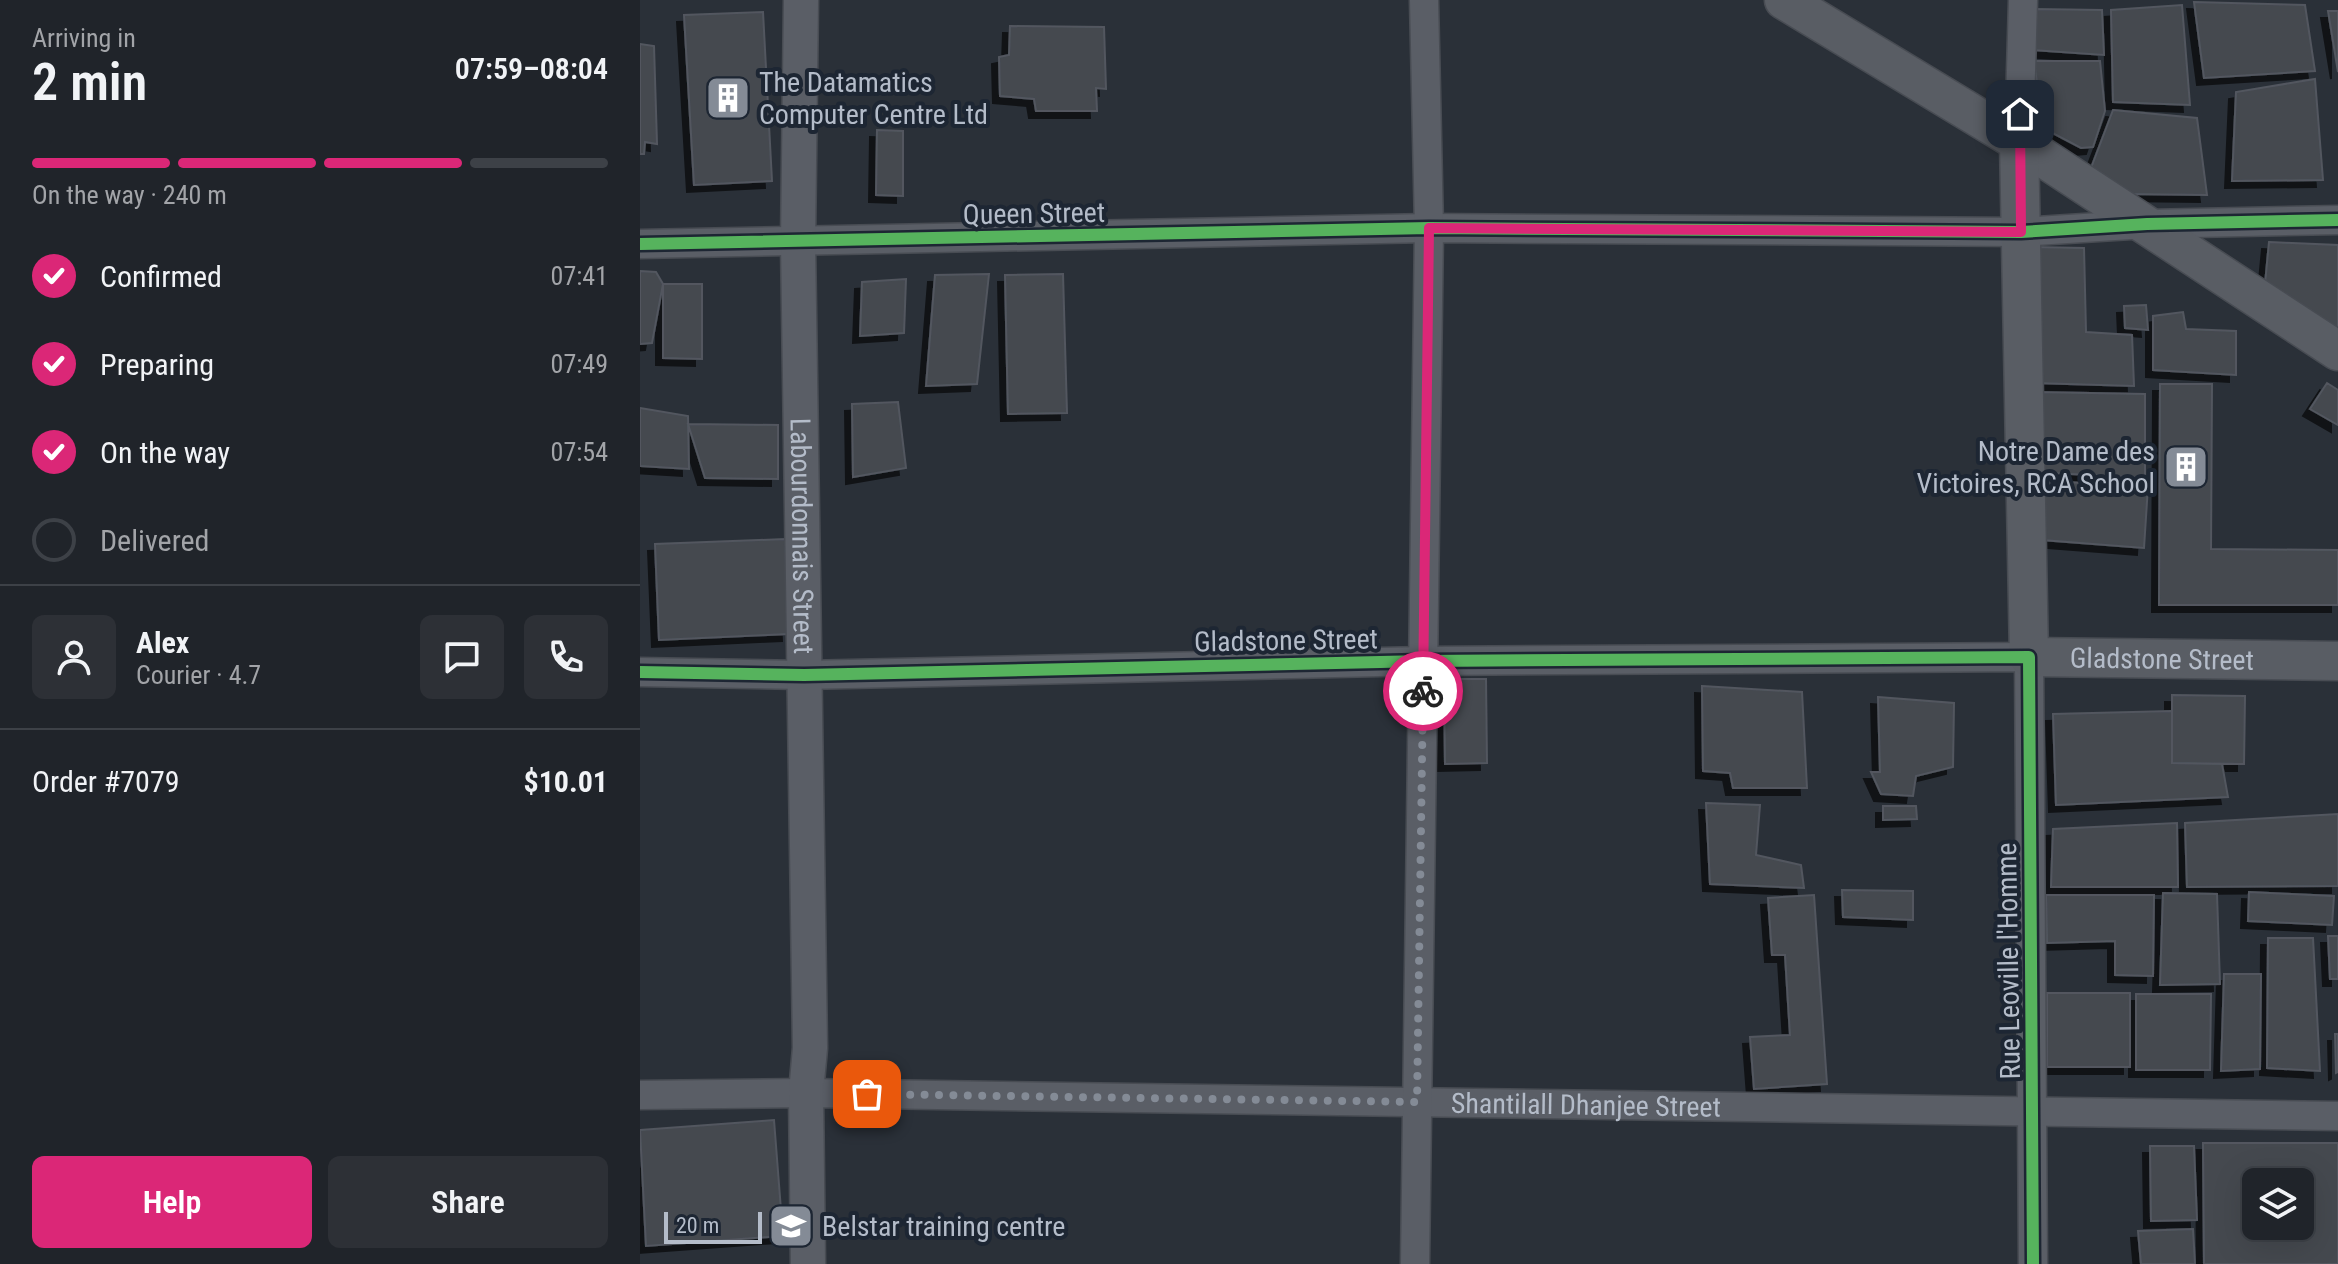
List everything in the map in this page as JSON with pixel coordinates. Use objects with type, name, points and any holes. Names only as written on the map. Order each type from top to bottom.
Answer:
[{"type":"main road","points":[[1784,0],[2019,142],[2338,351]]},
{"type":"main road","name":"Rue Leoville l'Homme","points":[[2019,142],[2029,657]]},
{"type":"main road","name":"Gladstone Street","points":[[2029,657],[2338,661]]},
{"type":"street","name":"Labourdonnais Street","points":[[801,0],[798,243],[810,1048],[806,1093],[808,1264]]},
{"type":"street","points":[[1415,1264],[1429,228],[1424,0]]},
{"type":"street","name":"Rue Leoville l'Homme","points":[[2019,142],[2023,0]]},
{"type":"street","name":"Queen Street","points":[[640,244],[1429,228],[2021,232],[2147,224],[2338,220]]},
{"type":"street","name":"Rue Leoville l'Homme","points":[[2029,657],[2033,1264]]},
{"type":"street","name":"Gladstone Street","points":[[640,672],[804,675],[1424,661],[2029,657]]},
{"type":"street","name":"Shantilall Dhanjee Street","points":[[640,1095],[806,1093],[2338,1116]]},
{"type":"building","points":[[2194,2],[2305,5],[2315,71],[2204,78]]},
{"type":"building","points":[[2182,5],[2190,105],[2113,102],[2111,10]]},
{"type":"building","points":[[2033,9],[2102,10],[2104,55],[2032,50]]},
{"type":"building","points":[[2328,11],[2338,11],[2338,72]]},
{"type":"building","name":"The Datamatics Computer Centre Ltd","points":[[763,12],[772,181],[694,185],[684,15]]},
{"type":"building","points":[[1010,26],[1104,27],[1106,89],[1096,88],[1097,111],[1036,111],[1034,99],[1000,96],[999,57],[1009,55]]},
{"type":"building","points":[[640,44],[654,46],[657,144],[645,142],[644,154],[640,154]]},
{"type":"building","points":[[2034,61],[2100,61],[2105,111],[2093,147],[2081,148],[2043,128]]},
{"type":"building","points":[[2315,79],[2323,180],[2232,181],[2236,92]]},
{"type":"building","points":[[2113,110],[2197,118],[2207,195],[2124,194],[2091,168]]},
{"type":"building","points":[[877,130],[903,131],[903,196],[876,195]]},
{"type":"building","points":[[2269,242],[2338,245],[2338,330],[2265,284]]},
{"type":"building","points":[[2027,247],[2084,248],[2086,332],[2132,335],[2134,386],[2034,383]]},
{"type":"building","points":[[640,271],[656,272],[663,284],[652,343],[640,344]]},
{"type":"building","points":[[989,274],[977,384],[926,386],[935,275]]},
{"type":"building","points":[[1063,274],[1067,413],[1008,414],[1005,275]]},
{"type":"building","points":[[906,279],[904,333],[860,336],[862,282]]},
{"type":"building","points":[[663,284],[702,284],[702,359],[663,358]]},
{"type":"building","points":[[2146,305],[2148,330],[2125,328],[2124,306]]},
{"type":"building","points":[[2183,312],[2186,329],[2236,331],[2236,375],[2153,370],[2153,316]]},
{"type":"building","points":[[2327,383],[2338,390],[2338,425],[2310,409]]},
{"type":"building","name":"Notre Dame des Victoires, RCA School","points":[[2160,384],[2212,384],[2211,549],[2338,550],[2338,605],[2159,605]]},
{"type":"building","points":[[2035,392],[2145,394],[2145,478],[2033,472]]},
{"type":"building","points":[[898,402],[906,468],[853,477],[852,404]]},
{"type":"building","points":[[640,408],[688,416],[689,469],[640,466]]},
{"type":"building","points":[[688,424],[778,425],[778,479],[705,478]]},
{"type":"building","points":[[2043,481],[2148,486],[2144,548],[2042,540]]},
{"type":"building","points":[[785,539],[789,634],[659,640],[655,544]]},
{"type":"building","points":[[1444,679],[1486,679],[1487,763],[1445,764]]},
{"type":"building","points":[[1702,686],[1802,692],[1807,788],[1733,788],[1730,773],[1703,771]]},
{"type":"building","points":[[2172,695],[2245,696],[2244,764],[2172,763]]},
{"type":"building","points":[[1878,697],[1954,703],[1953,767],[1916,776],[1913,796],[1881,794],[1871,772],[1880,772]]},
{"type":"building","points":[[2172,711],[2172,763],[2222,764],[2228,797],[2056,805],[2053,714]]},
{"type":"building","points":[[1706,803],[1760,805],[1756,855],[1801,865],[1804,888],[1710,884]]},
{"type":"building","points":[[1883,806],[1916,806],[1917,819],[1883,820]]},
{"type":"building","points":[[2338,814],[2338,886],[2187,887],[2185,823]]},
{"type":"building","points":[[2177,823],[2178,887],[2051,887],[2053,829]]},
{"type":"building","points":[[1842,890],[1913,891],[1913,920],[1843,917]]},
{"type":"building","points":[[2249,892],[2334,896],[2332,925],[2248,921]]},
{"type":"building","points":[[2163,893],[2217,894],[2220,984],[2160,985]]},
{"type":"building","points":[[1814,895],[1827,1084],[1754,1089],[1750,1037],[1790,1035],[1785,955],[1772,955],[1768,898]]},
{"type":"building","points":[[2046,895],[2154,895],[2153,976],[2115,975],[2115,941],[2047,943]]},
{"type":"building","points":[[2328,936],[2338,936],[2338,979],[2330,979]]},
{"type":"building","points":[[2268,938],[2313,938],[2320,1071],[2267,1068]]},
{"type":"building","points":[[2224,974],[2261,974],[2260,1069],[2221,1071]]},
{"type":"building","points":[[2047,993],[2130,993],[2130,1067],[2047,1067]]},
{"type":"building","points":[[2136,994],[2211,994],[2210,1070],[2136,1070]]},
{"type":"building","points":[[2335,1034],[2338,1034],[2336,1073]]},
{"type":"building","name":"Belstar training centre","points":[[774,1120],[783,1236],[646,1246],[640,1130]]},
{"type":"building","points":[[2203,1143],[2338,1143],[2338,1264],[2204,1264]]},
{"type":"building","points":[[2150,1146],[2194,1146],[2197,1220],[2151,1221]]},
{"type":"building","points":[[2193,1229],[2195,1264],[2141,1264],[2138,1231]]},
{"type":"cycle path","points":[[640,244],[1429,228],[2021,232],[2147,224],[2338,220]]},
{"type":"cycle path","points":[[640,672],[804,675],[1424,661],[2029,657],[2033,1264]]},
{"type":"way so far","points":[[867,1094],[1417,1102],[1423,691]]},
{"type":"place","name":"The Datamatics Computer Centre Ltd","points":[[728,98]]},
{"type":"place","name":"Notre Dame des Victoires, RCA School","points":[[2186,467]]},
{"type":"place","name":"Belstar training centre","points":[[791,1226]]},
{"type":"route","points":[[1423,691],[1429,228],[2021,232],[2020,114]]}]
